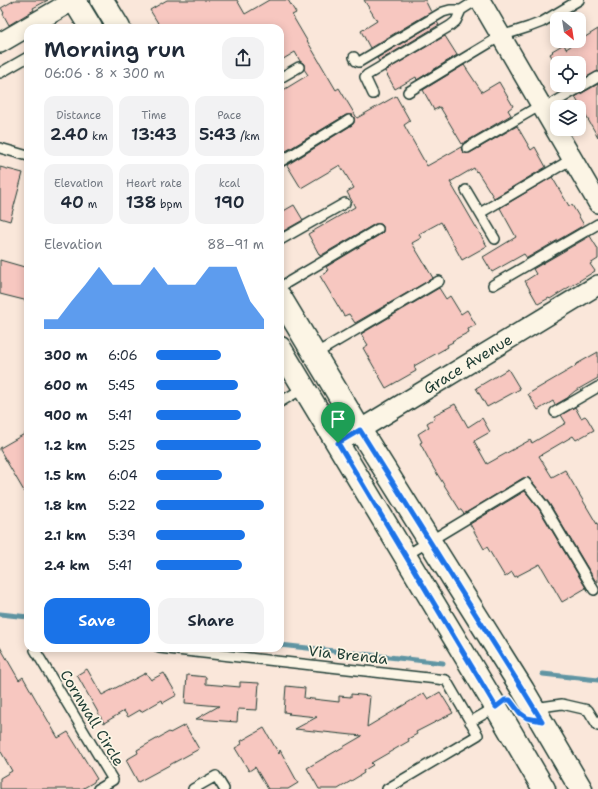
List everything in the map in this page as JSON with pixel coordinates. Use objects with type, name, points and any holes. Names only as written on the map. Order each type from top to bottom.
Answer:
[{"type":"main road","points":[[74,0],[84,24]]},
{"type":"main road","points":[[102,0],[117,24]]},
{"type":"main road","points":[[284,304],[360,430],[538,715],[581,789]]},
{"type":"main road","points":[[284,355],[544,789]]},
{"type":"main road","points":[[496,707],[505,700],[510,700],[520,713],[527,718],[538,715]]},
{"type":"street","points":[[33,24],[74,0]]},
{"type":"street","points":[[478,0],[501,36],[572,159],[596,194]]},
{"type":"street","points":[[0,43],[24,29]]},
{"type":"street","name":"Grace Avenue","points":[[338,443],[598,284]]},
{"type":"lane","points":[[354,58],[359,62],[444,12],[450,10],[461,10],[478,0]]},
{"type":"lane","points":[[408,92],[501,36],[542,22],[579,0]]},
{"type":"lane","points":[[372,94],[365,80],[366,75],[450,26],[456,21],[461,10]]},
{"type":"lane","points":[[0,73],[24,59]]},
{"type":"lane","points":[[284,76],[299,67]]},
{"type":"lane","points":[[467,148],[598,77]]},
{"type":"lane","points":[[284,160],[348,120]]},
{"type":"lane","points":[[0,148],[24,155]]},
{"type":"lane","points":[[480,213],[572,159]]},
{"type":"lane","points":[[466,190],[496,239]]},
{"type":"lane","points":[[284,238],[345,203]]},
{"type":"lane","points":[[493,286],[598,224]]},
{"type":"lane","points":[[284,285],[378,230]]},
{"type":"lane","points":[[315,354],[439,281]]},
{"type":"lane","points":[[555,412],[598,386]]},
{"type":"lane","points":[[284,400],[304,388]]},
{"type":"lane","points":[[405,556],[526,483],[544,506],[594,590]]},
{"type":"lane","name":"Cornwall Circle","points":[[36,652],[113,780],[98,789]]},
{"type":"lane","name":"Via Brenda","points":[[195,652],[446,680],[478,735],[387,789]]},
{"type":"lane","points":[[538,715],[562,704],[588,710],[598,726]]},
{"type":"lane","points":[[470,722],[496,707]]},
{"type":"lane","points":[[193,789],[216,776],[224,789]]},
{"type":"building","points":[[15,0],[48,0],[33,8],[34,10],[9,25],[1,8]]},
{"type":"building","points":[[167,0],[237,0],[245,14],[269,0],[288,0],[296,13],[292,15],[336,90],[339,88],[357,118],[396,96],[410,121],[404,125],[427,166],[461,147],[464,153],[470,153],[517,126],[531,150],[535,147],[546,167],[494,198],[474,168],[450,182],[487,246],[462,260],[441,222],[419,234],[421,238],[412,243],[433,278],[355,323],[349,314],[344,316],[320,276],[327,272],[326,271],[328,270],[326,267],[381,234],[383,232],[383,226],[381,224],[375,224],[320,256],[308,234],[355,207],[347,192],[354,188],[340,165],[301,188],[287,165],[352,125],[354,123],[354,117],[352,115],[346,115],[284,152],[284,90],[308,75],[304,69],[304,64],[300,61],[295,52],[284,59],[284,24],[159,24],[150,10]]},
{"type":"building","points":[[364,0],[425,0],[431,12],[370,48],[361,31],[377,21]]},
{"type":"building","points":[[437,22],[439,25],[379,61],[377,58]]},
{"type":"building","points":[[598,29],[598,71],[586,77],[586,56],[551,56],[550,54],[557,48],[586,48],[586,36]]},
{"type":"building","points":[[445,36],[457,55],[417,80],[416,77],[395,89],[385,71]]},
{"type":"building","points":[[464,65],[482,92],[499,82],[513,106],[508,110],[511,115],[462,144],[440,107],[434,110],[423,90]]},
{"type":"building","points":[[598,84],[598,137],[586,116],[586,100],[577,100],[575,97]]},
{"type":"building","points":[[0,167],[23,173],[10,221],[0,218]]},
{"type":"building","points":[[552,177],[569,206],[572,205],[584,225],[527,258],[524,254],[492,272],[483,257],[516,237],[500,208]]},
{"type":"building","points":[[294,205],[303,220],[284,231],[284,211]]},
{"type":"building","points":[[590,236],[598,249],[598,259],[590,264],[595,271],[550,299],[549,298],[538,304],[525,281],[536,274],[533,269]]},
{"type":"building","points":[[0,260],[24,267],[24,300],[0,294]]},
{"type":"building","points":[[439,288],[446,299],[450,296],[461,314],[467,310],[476,325],[468,329],[469,332],[452,341],[453,342],[447,345],[448,347],[414,366],[416,371],[386,388],[363,348],[368,345],[361,334]]},
{"type":"building","points":[[598,352],[598,378],[575,391],[569,397],[555,405],[553,401],[538,410],[528,394]]},
{"type":"building","points":[[508,369],[520,389],[487,407],[476,388]]},
{"type":"building","points":[[455,404],[468,427],[482,418],[490,432],[474,441],[487,464],[530,440],[532,443],[566,423],[561,415],[575,407],[581,418],[585,416],[587,418],[594,430],[576,440],[573,436],[539,456],[552,477],[565,470],[598,526],[598,582],[596,582],[549,503],[529,478],[523,478],[464,514],[460,510],[434,469],[420,443],[422,442],[418,434],[429,427],[427,423],[435,418],[434,415]]},
{"type":"building","points":[[24,434],[24,491],[0,450],[0,448]]},
{"type":"building","points":[[525,491],[539,509],[586,588],[562,602],[540,564],[515,577],[512,572],[505,577],[487,547],[484,549],[470,524]]},
{"type":"building","points":[[0,647],[19,680],[23,677],[58,738],[68,732],[97,779],[94,782],[82,789],[0,789],[0,778],[12,771],[0,750]]},
{"type":"building","points":[[87,669],[102,695],[146,673],[151,680],[164,673],[177,695],[163,703],[162,700],[141,712],[140,710],[128,717],[124,711],[104,723],[77,675]]},
{"type":"building","points":[[187,675],[206,677],[206,684],[240,687],[240,682],[259,683],[257,710],[238,709],[237,722],[196,719],[219,706],[185,703]]},
{"type":"building","points":[[286,686],[305,688],[304,698],[339,702],[339,696],[351,697],[351,694],[370,696],[367,727],[424,693],[428,699],[440,692],[453,713],[416,732],[417,734],[408,739],[409,741],[371,763],[373,765],[363,771],[364,773],[338,789],[319,789],[307,768],[362,736],[295,729],[317,717],[288,714],[290,713],[284,712]]},
{"type":"building","points":[[185,725],[199,749],[138,782],[126,760],[138,753],[137,750]]},
{"type":"building","points":[[264,728],[279,754],[280,750],[298,783],[288,789],[268,789],[255,767],[249,771],[235,748],[242,744],[241,741]]},
{"type":"waterway","points":[[0,614],[24,617]]},
{"type":"waterway","points":[[284,645],[443,663]]},
{"type":"waterway","points":[[543,674],[598,680]]},
{"type":"route","points":[[360,430],[542,721],[527,718],[520,713],[510,700],[505,700],[496,707],[338,443],[360,430]]}]
